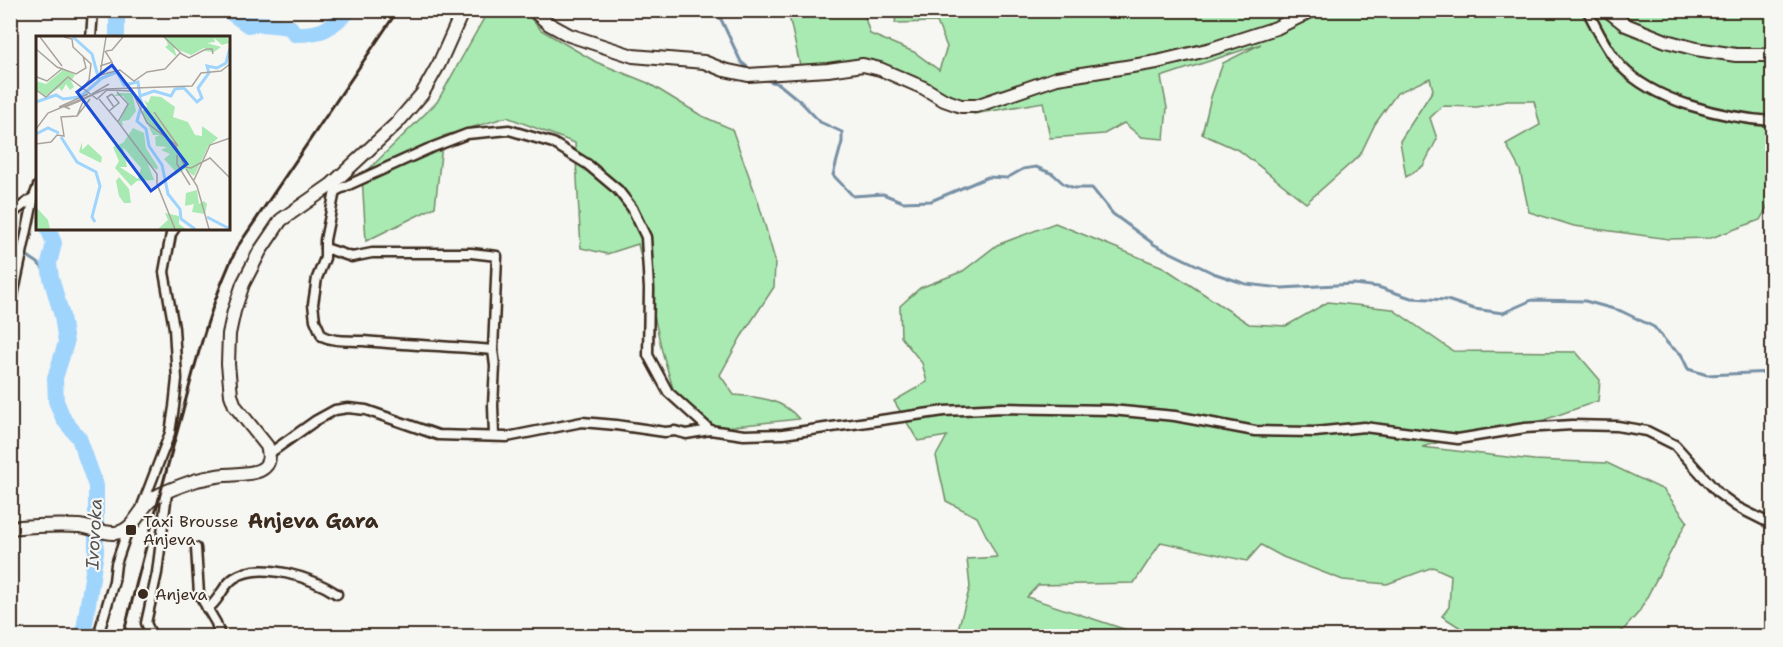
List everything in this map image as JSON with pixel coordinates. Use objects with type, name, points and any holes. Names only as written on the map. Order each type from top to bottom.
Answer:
[{"type":"street","points":[[91,36],[93,10]]},
{"type":"street","points":[[463,10],[439,64],[422,94],[333,188],[325,248],[326,258],[317,278],[313,304],[315,320],[322,336],[332,341],[456,346],[493,350]]},
{"type":"street","points":[[533,10],[549,24],[569,35],[633,56],[704,62],[724,70],[748,75],[828,70],[863,65],[880,69],[924,88],[944,100],[961,106],[976,106],[1058,78],[1157,62],[1211,49],[1276,28],[1313,10]]},
{"type":"street","points":[[1587,10],[1607,47],[1621,66],[1654,90],[1700,110],[1773,121]]},
{"type":"street","points":[[1607,10],[1626,25],[1666,41],[1696,49],[1736,55],[1773,55]]},
{"type":"street","points":[[270,453],[262,437],[235,406],[231,394],[228,354],[229,334],[243,284],[260,251],[281,220],[333,188],[428,149],[467,134],[509,130],[553,143],[586,164],[618,190],[632,208],[646,237],[649,289],[648,355],[668,392],[710,430]]},
{"type":"street","points":[[10,310],[36,192]]},
{"type":"street","points":[[10,215],[34,197]]},
{"type":"street","points":[[139,514],[165,450],[174,407],[177,379],[174,328],[164,272],[174,230]]},
{"type":"street","points":[[325,248],[352,257],[372,253],[471,253],[497,256],[493,350],[495,366],[494,436]]},
{"type":"street","points":[[98,636],[114,581],[116,564],[128,529],[150,501],[198,480],[225,475],[252,474],[260,470],[267,462],[270,453],[315,421],[335,410],[348,408],[366,410],[438,435],[494,436],[528,433],[582,422],[686,434],[710,430],[744,435],[783,434],[944,411],[1002,408],[1111,410],[1175,416],[1255,431],[1315,432],[1364,427],[1458,439],[1525,428],[1572,425],[1617,426],[1647,431],[1675,445],[1718,493],[1737,507],[1773,523]]},
{"type":"street","points":[[141,636],[157,573],[167,493]]},
{"type":"street","points":[[10,528],[82,526],[114,533],[128,529]]},
{"type":"street","points":[[196,548],[199,594],[216,623],[220,636]]},
{"type":"street","points":[[207,609],[213,606],[232,579],[254,570],[286,574],[324,585],[337,594]]},
{"type":"street","points":[[146,623],[152,636]]},
{"type":"green space","points":[[488,11],[526,13],[541,30],[596,62],[648,83],[702,116],[732,129],[758,201],[775,260],[774,287],[741,337],[720,375],[734,395],[770,400],[786,407],[799,419],[717,428],[674,392],[662,351],[638,244],[607,254],[581,248],[575,143],[507,117],[443,136],[435,207],[366,241],[362,176],[437,102]]},
{"type":"green space","points":[[788,11],[863,11],[870,34],[914,52],[939,70],[947,47],[937,22],[895,23],[897,11],[1772,11],[1772,198],[1760,220],[1711,238],[1669,239],[1574,226],[1529,212],[1520,170],[1506,144],[1540,125],[1534,101],[1507,101],[1477,107],[1442,106],[1430,118],[1437,139],[1423,166],[1406,177],[1400,141],[1433,90],[1430,78],[1397,93],[1375,124],[1360,155],[1306,203],[1240,151],[1202,134],[1211,97],[1223,63],[1261,44],[1161,77],[1167,108],[1164,139],[1141,137],[1124,123],[1104,134],[1050,138],[1043,102],[974,114],[880,69],[801,70]]},
{"type":"green space","points":[[1055,223],[1163,267],[1249,324],[1286,326],[1328,302],[1392,309],[1453,351],[1576,352],[1600,380],[1598,401],[1544,420],[1461,436],[1422,447],[1534,460],[1607,463],[1664,490],[1687,521],[1639,612],[1618,636],[1473,636],[1442,616],[1449,607],[1451,575],[1433,567],[1387,584],[1343,580],[1283,557],[1261,545],[1247,561],[1161,542],[1134,583],[1038,585],[1027,597],[1145,636],[956,636],[970,587],[967,559],[997,557],[977,517],[946,501],[936,456],[947,436],[918,441],[894,401],[927,382],[922,363],[901,337],[900,306],[920,288],[963,271],[997,245]]},
{"type":"waterway","name":"Ivovoka","points":[[117,10],[117,36]]},
{"type":"waterway","name":"Ivovoka","points":[[227,10],[248,25],[290,27],[295,34],[313,33],[325,29],[350,10]]},
{"type":"waterway","points":[[714,10],[719,15],[741,62],[751,70]]},
{"type":"waterway","points":[[763,79],[779,84],[820,122],[842,132],[842,142],[833,175],[853,196],[883,194],[903,202],[931,201],[988,177],[1007,178],[1023,169],[1036,167],[1053,174],[1064,184],[1074,188],[1092,188],[1113,214],[1155,245],[1213,273],[1246,284],[1282,288],[1354,284],[1378,287],[1411,298],[1447,300],[1474,309],[1503,313],[1532,300],[1585,301],[1621,311],[1654,327],[1669,345],[1681,354],[1688,369],[1707,375],[1772,372]]},
{"type":"waterway","name":"Ivovoka","points":[[49,230],[54,243],[49,264],[51,278],[62,316],[66,343],[55,378],[56,401],[64,420],[79,438],[96,486],[96,552],[83,636]]},
{"type":"waterway","points":[[10,244],[38,263],[51,278]]},
{"type":"railway","points":[[123,636],[200,347],[229,266],[238,246],[398,10]]},
{"type":"place","name":"Taxi Brousse Anjeva","points":[[131,530]]},
{"type":"place","name":"Anjeva","points":[[143,594]]},
{"type":"district","name":"Anjeva Gara","points":[[313,521]]}]
